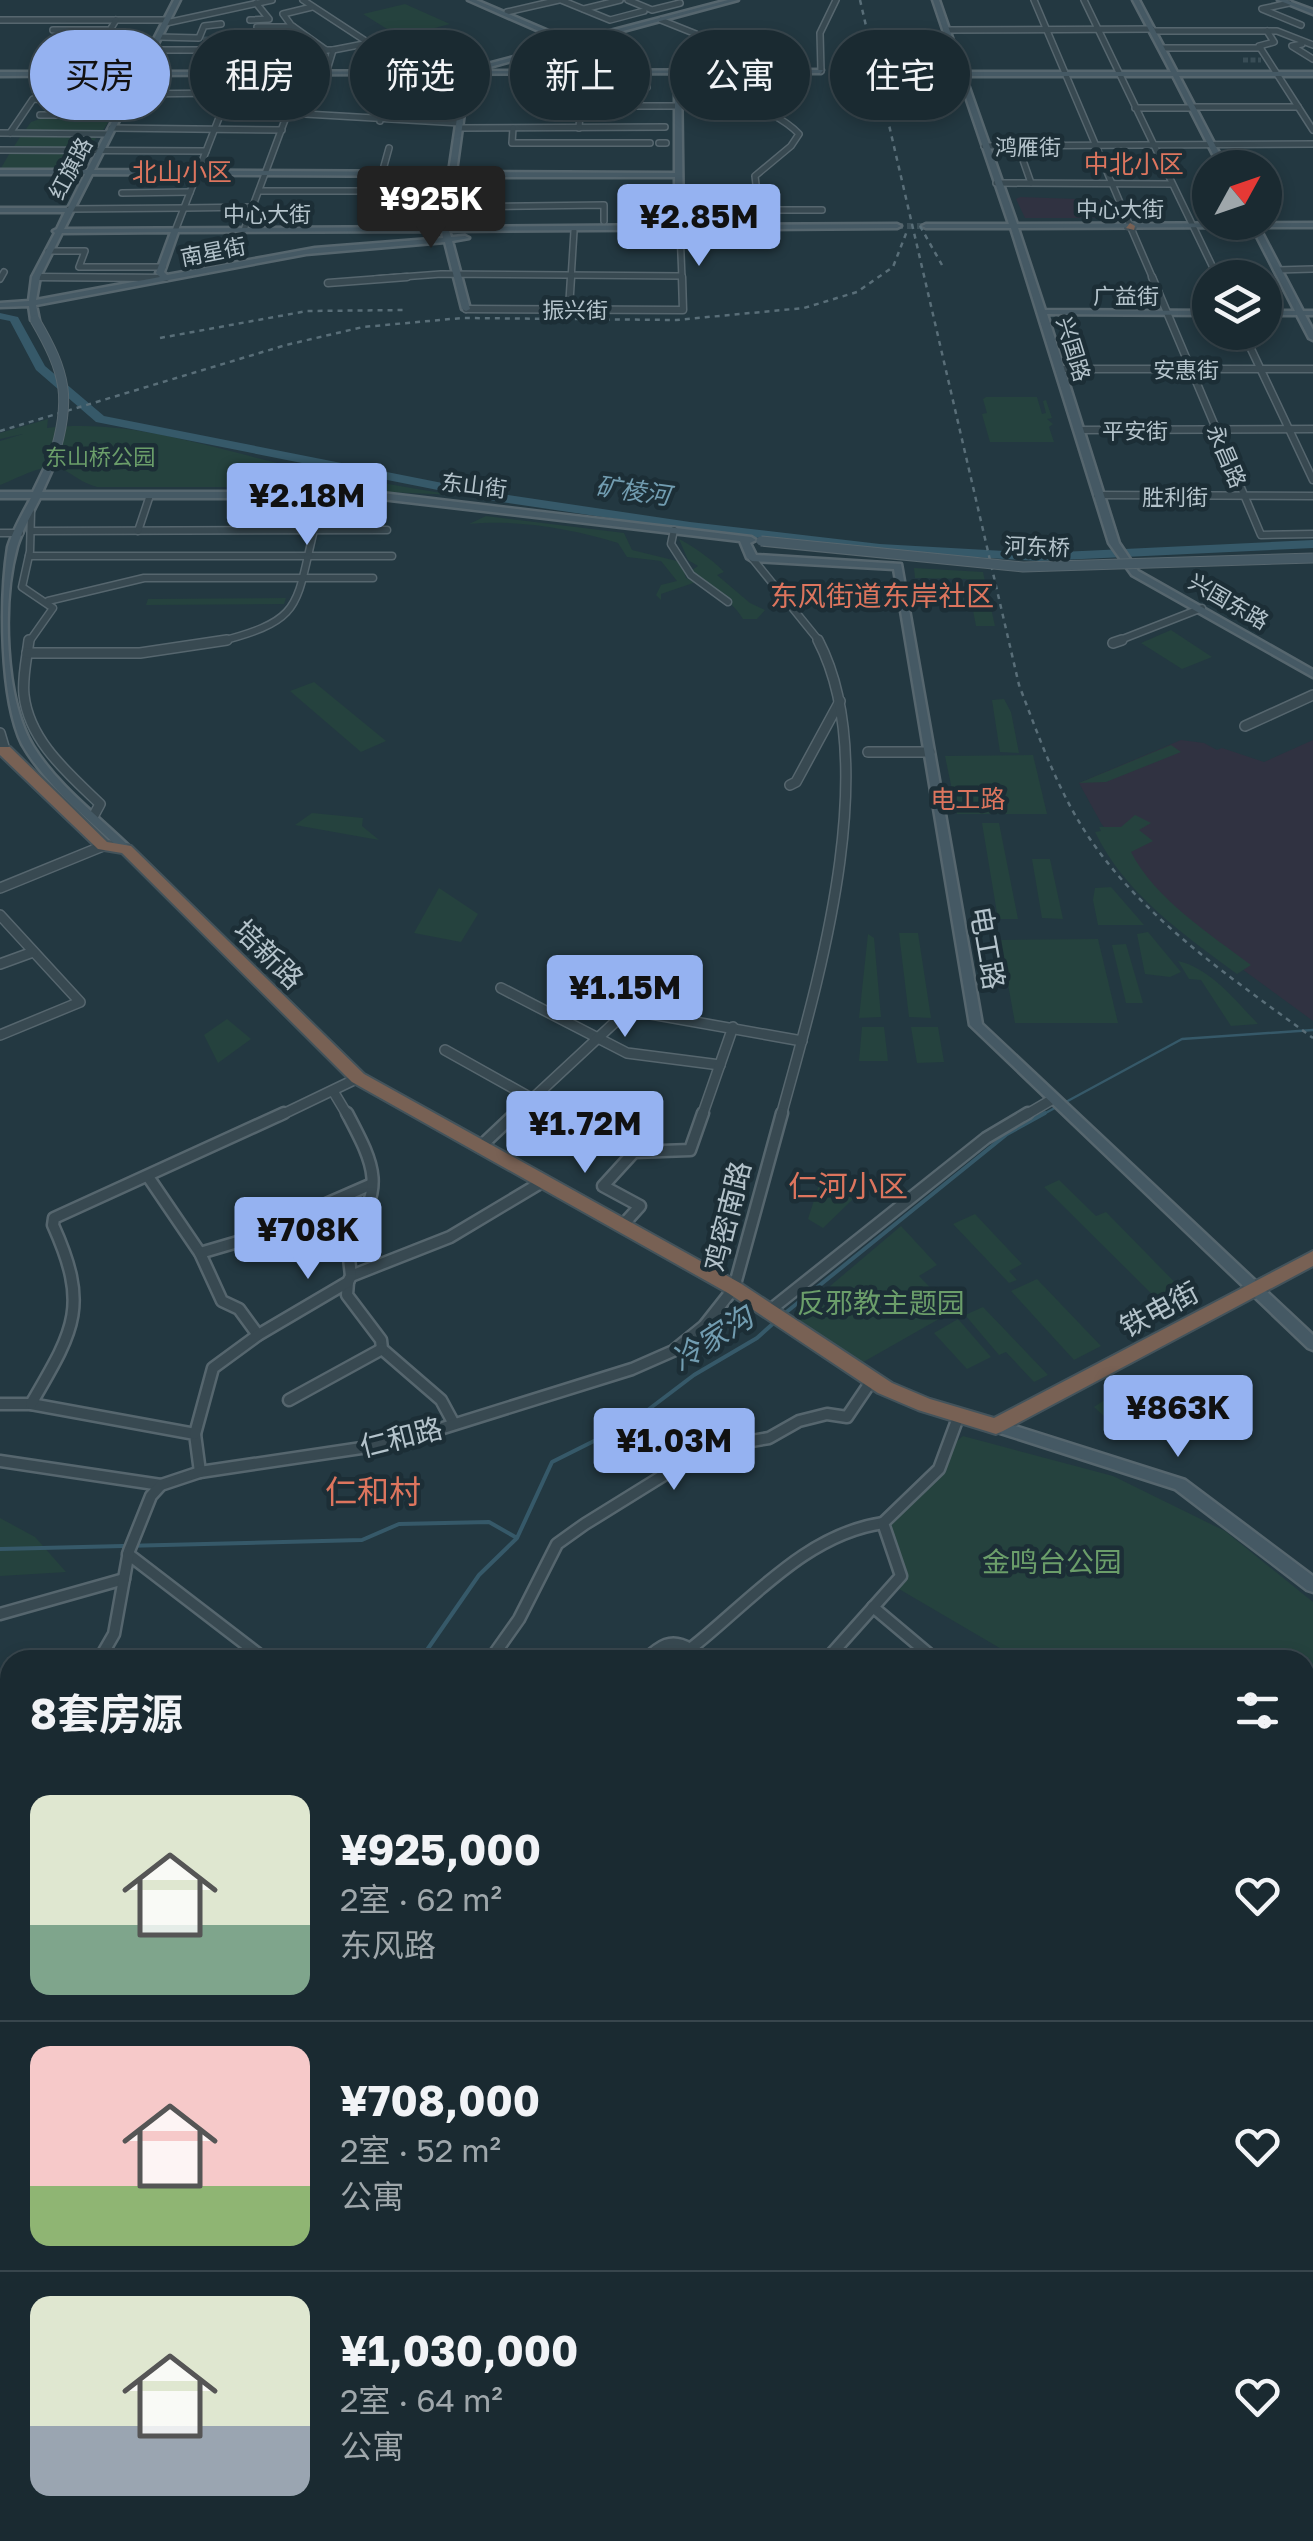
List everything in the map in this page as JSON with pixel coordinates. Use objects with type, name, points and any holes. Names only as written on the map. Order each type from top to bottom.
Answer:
[{"type":"highway","points":[[2,750],[103,846],[126,849]]},
{"type":"highway","name":"培新路","points":[[126,849],[358,1078],[734,1288]]},
{"type":"highway","name":"铁电街","points":[[996,1426],[1313,1258]]},
{"type":"highway","name":"鸡密南路","points":[[734,1288],[872,1380],[925,1405],[996,1426]]},
{"type":"main road","name":"红旗路","points":[[163,30],[176,0]]},
{"type":"main road","points":[[474,0],[544,30]]},
{"type":"main road","points":[[615,30],[725,0]]},
{"type":"main road","points":[[620,30],[735,0]]},
{"type":"main road","points":[[936,0],[946,30]]},
{"type":"main road","points":[[1136,0],[1176,76]]},
{"type":"main road","points":[[1285,1],[1313,11]]},
{"type":"main road","points":[[0,72],[30,71]]},
{"type":"main road","points":[[810,71],[821,71]]},
{"type":"main road","points":[[0,72],[30,72]]},
{"type":"main road","points":[[970,75],[1313,75]]},
{"type":"main road","name":"兴国路","points":[[970,105],[1042,312],[1114,542],[1127,562]]},
{"type":"main road","name":"红旗路","points":[[32,303],[36,280],[57,231],[115,120]]},
{"type":"main road","points":[[460,120],[446,235],[466,309]]},
{"type":"main road","points":[[678,120],[680,229]]},
{"type":"main road","points":[[0,172],[679,175]]},
{"type":"main road","points":[[0,210],[69,209]]},
{"type":"main road","name":"中心大街","points":[[446,235],[468,238],[604,226],[680,229]]},
{"type":"main road","name":"中心大街","points":[[1282,226],[1313,227]]},
{"type":"main road","name":"中心大街","points":[[926,228],[1192,227]]},
{"type":"main road","name":"中心大街","points":[[57,231],[446,235],[897,228]]},
{"type":"main road","points":[[166,278],[160,273],[175,231]]},
{"type":"main road","name":"南星街","points":[[32,303],[393,233],[446,235]]},
{"type":"main road","points":[[307,252],[446,235]]},
{"type":"main road","points":[[1282,278],[1313,338]]},
{"type":"main road","points":[[0,303],[36,280]]},
{"type":"main road","points":[[0,303],[32,303],[67,387],[66,420],[40,495]]},
{"type":"main road","name":"广益街","points":[[1042,312],[1192,313]]},
{"type":"main road","points":[[1282,313],[1313,313]]},
{"type":"main road","name":"培新路","points":[[40,495],[11,557],[1,646],[8,699],[25,742],[126,849]]},
{"type":"main road","name":"东山街","points":[[0,496],[401,496],[761,541]]},
{"type":"main road","name":"鸡密南路","points":[[744,539],[752,558]]},
{"type":"main road","name":"河东桥","points":[[761,541],[1023,567],[1313,558]]},
{"type":"main road","name":"电工路","points":[[752,558],[898,566],[976,1025],[1313,1344]]},
{"type":"main road","name":"兴国东路","points":[[1127,562],[1136,573],[1313,674]]},
{"type":"main road","name":"鸡密南路","points":[[996,1426],[1180,1484],[1313,1585]]},
{"type":"street","points":[[56,25],[116,20],[167,22],[272,0]]},
{"type":"street","points":[[304,0],[350,31]]},
{"type":"street","points":[[503,12],[560,0],[610,20],[644,11]]},
{"type":"street","points":[[573,5],[591,0]]},
{"type":"street","points":[[584,10],[620,0]]},
{"type":"street","points":[[628,0],[652,10],[686,2]]},
{"type":"street","points":[[821,71],[816,43],[820,23],[836,0]]},
{"type":"street","points":[[1034,0],[1131,228]]},
{"type":"street","points":[[1084,0],[1192,227]]},
{"type":"street","points":[[1285,1],[1262,10],[1301,25]]},
{"type":"street","points":[[250,20],[269,18],[256,4]]},
{"type":"street","points":[[299,30],[283,14],[313,6]]},
{"type":"street","points":[[0,20],[110,30],[116,20]]},
{"type":"street","points":[[661,20],[686,30]]},
{"type":"street","points":[[53,30],[56,25]]},
{"type":"street","points":[[257,27],[294,27]]},
{"type":"street","points":[[970,30],[1277,31],[1313,46]]},
{"type":"street","points":[[1248,31],[1313,130]]},
{"type":"street","points":[[1162,48],[1260,47],[1274,42],[1266,31]]},
{"type":"street","points":[[1302,44],[1292,46],[1313,58]]},
{"type":"street","points":[[330,50],[350,47]]},
{"type":"street","points":[[1176,76],[1215,150]]},
{"type":"street","points":[[0,150],[30,104]]},
{"type":"street","points":[[1135,108],[1298,107]]},
{"type":"street","points":[[330,116],[513,128],[666,128]]},
{"type":"street","points":[[19,120],[30,117]]},
{"type":"street","points":[[175,231],[218,120]]},
{"type":"street","points":[[244,230],[286,120]]},
{"type":"street","points":[[580,120],[580,128]]},
{"type":"street","points":[[759,210],[755,176],[766,162],[792,146],[798,134],[782,120]]},
{"type":"street","points":[[513,128],[512,143],[650,144]]},
{"type":"street","points":[[603,143],[604,128]]},
{"type":"street","points":[[0,133],[282,130]]},
{"type":"street","name":"鸿雁街","points":[[984,146],[1313,144]]},
{"type":"street","points":[[1018,146],[1032,184]]},
{"type":"street","points":[[384,171],[389,148]]},
{"type":"street","points":[[0,150],[206,151]]},
{"type":"street","points":[[410,202],[415,176]]},
{"type":"street","points":[[996,184],[1172,184]]},
{"type":"street","points":[[259,191],[421,191]]},
{"type":"street","points":[[436,191],[450,191]]},
{"type":"street","points":[[122,193],[190,192]]},
{"type":"street","points":[[448,207],[604,206],[604,226]]},
{"type":"street","points":[[69,209],[253,207]]},
{"type":"street","points":[[679,210],[822,210]]},
{"type":"street","name":"永昌路","points":[[1131,228],[1261,534],[1313,534]]},
{"type":"street","points":[[328,283],[456,274],[682,276],[680,229]]},
{"type":"street","points":[[569,310],[574,231]]},
{"type":"street","points":[[48,251],[85,251],[79,266],[163,266]]},
{"type":"street","points":[[70,267],[79,251]]},
{"type":"street","points":[[1282,270],[1313,270]]},
{"type":"street","points":[[0,280],[4,272]]},
{"type":"street","name":"振兴街","points":[[466,309],[683,310],[682,276]]},
{"type":"street","points":[[36,280],[166,278]]},
{"type":"street","points":[[1251,350],[1313,480]]},
{"type":"street","name":"安惠街","points":[[1059,369],[1313,369]]},
{"type":"street","name":"平安街","points":[[1078,430],[1313,429]]},
{"type":"street","points":[[138,531],[150,495]]},
{"type":"street","name":"胜利街","points":[[1098,495],[1313,496]]},
{"type":"street","points":[[27,653],[160,654],[196,649],[273,625],[289,613],[314,530]]},
{"type":"street","points":[[0,533],[388,530]]},
{"type":"street","points":[[674,530],[671,544],[691,574],[728,602]]},
{"type":"street","points":[[25,532],[29,556],[22,586],[53,608],[29,637],[24,694],[49,754],[100,804],[93,817]]},
{"type":"street","points":[[29,556],[392,556]]},
{"type":"street","name":"鸡密南路","points":[[734,1288],[837,898],[845,776],[841,700],[818,641],[752,558]]},
{"type":"street","points":[[48,601],[144,578],[373,578]]},
{"type":"street","points":[[1113,643],[1202,608]]},
{"type":"street","points":[[1244,726],[1313,695]]},
{"type":"street","points":[[790,785],[796,782],[841,700]]},
{"type":"street","points":[[0,733],[2,750]]},
{"type":"street","points":[[868,752],[930,752]]},
{"type":"street","points":[[0,888],[103,846]]},
{"type":"street","points":[[0,916],[80,1002],[0,1035]]},
{"type":"street","points":[[0,964],[33,952]]},
{"type":"street","points":[[501,988],[627,1053],[720,1065]]},
{"type":"street","points":[[480,1147],[628,1010],[802,1041]]},
{"type":"street","points":[[445,1050],[531,1100],[634,1152],[690,1150],[734,1027]]},
{"type":"street","points":[[31,1404],[67,1340],[74,1298],[74,1278],[53,1225],[54,1218],[149,1178],[358,1078]]},
{"type":"street","points":[[333,1091],[355,1124],[374,1192],[370,1208],[347,1240],[347,1296],[381,1340],[382,1349],[399,1368],[417,1377],[441,1400],[454,1424]]},
{"type":"street","points":[[768,1311],[986,1138],[1053,1099]]},
{"type":"street","points":[[622,1226],[640,1206],[602,1186],[634,1152]]},
{"type":"street","points":[[149,1178],[200,1252],[222,1301],[244,1312],[258,1335]]},
{"type":"street","points":[[200,1472],[196,1434],[213,1368],[258,1335],[350,1279],[450,1237],[542,1182]]},
{"type":"street","points":[[200,1252],[241,1242],[372,1184]]},
{"type":"street","name":"仁和路","points":[[160,1486],[200,1472],[395,1443],[648,1363],[704,1326],[734,1288]]},
{"type":"street","points":[[289,1400],[382,1349]]},
{"type":"street","points":[[497,1650],[520,1619],[557,1544],[584,1524],[706,1449],[768,1438],[799,1420],[827,1414],[847,1418],[872,1380]]},
{"type":"street","points":[[0,1404],[31,1404],[196,1434]]},
{"type":"street","points":[[656,1650],[663,1644],[679,1642],[690,1649],[779,1572],[863,1522],[883,1522],[938,1469],[959,1416]]},
{"type":"street","points":[[0,1461],[160,1486]]},
{"type":"street","points":[[105,1650],[114,1634],[130,1549],[151,1496],[160,1486]]},
{"type":"street","points":[[835,1650],[901,1576],[883,1522]]},
{"type":"street","points":[[130,1549],[254,1650]]},
{"type":"street","points":[[0,1614],[124,1579]]},
{"type":"street","points":[[873,1607],[924,1650]]},
{"type":"shaded area","points":[[1016,199],[1107,200],[1116,218],[1025,218]]},
{"type":"shaded area","points":[[1181,740],[1264,762],[1313,740],[1313,1021],[1193,933],[1142,878],[1101,823],[1079,783]]},
{"type":"green space","points":[[405,4],[450,24],[427,30],[389,30],[363,14]]},
{"type":"green space","points":[[109,120],[102,132],[24,132],[31,122]]},
{"type":"green space","points":[[22,134],[99,135],[87,149],[13,148]]},
{"type":"green space","points":[[11,151],[90,153],[82,168],[1,168]]},
{"type":"green space","points":[[1037,397],[1042,414],[1046,413],[1046,400],[1054,442],[990,442],[982,414],[987,413],[983,399]]},
{"type":"green space","name":"东山桥公园","points":[[48,419],[47,428],[110,427],[141,431],[315,471],[454,495],[281,487],[97,487],[55,467],[39,469],[0,485],[0,441],[23,434],[0,439],[0,433]]},
{"type":"green space","points":[[486,516],[624,533],[632,550],[681,562],[686,578],[696,582],[661,594],[661,600],[656,595],[661,585],[677,581],[661,561],[627,557],[618,543],[563,530],[525,524],[469,524]]},
{"type":"green space","points":[[679,539],[716,564],[724,572],[717,575],[750,603],[765,610],[757,619],[743,619],[698,577],[692,570],[698,566],[688,560]]},
{"type":"green space","points":[[914,568],[983,572],[995,626],[976,626],[967,579],[915,578]]},
{"type":"green space","points":[[286,598],[284,604],[146,605],[148,599]]},
{"type":"green space","points":[[1171,630],[1212,657],[1182,669],[1141,643]]},
{"type":"green space","points":[[314,682],[386,741],[361,752],[290,691]]},
{"type":"green space","points":[[1004,699],[1011,712],[1019,753],[1000,752],[992,700]]},
{"type":"green space","points":[[1171,745],[1181,752],[1106,782],[1079,783]]},
{"type":"green space","points":[[1033,755],[1047,814],[957,814],[945,756]]},
{"type":"green space","points":[[312,813],[363,818],[362,826],[379,840],[295,825]]},
{"type":"green space","points":[[1135,815],[1151,823],[1139,830],[1153,841],[1131,852],[1141,869],[1185,915],[1251,965],[1237,974],[1157,911],[1122,875],[1095,832],[1101,831],[1099,827],[1121,827]]},
{"type":"green space","points":[[982,823],[999,823],[1018,919],[998,919]]},
{"type":"green space","points":[[1032,859],[1050,859],[1063,919],[1042,918]]},
{"type":"green space","points":[[1111,887],[1144,925],[1098,925],[1095,888]]},
{"type":"green space","points":[[439,888],[478,914],[461,942],[414,933]]},
{"type":"green space","points":[[1148,932],[1181,972],[1170,977],[1145,974],[1137,934]]},
{"type":"green space","points":[[899,933],[918,933],[931,1018],[909,1017]]},
{"type":"green space","points":[[868,934],[874,938],[881,1017],[859,1018]]},
{"type":"green space","points":[[1098,939],[1118,1023],[1015,1023],[1000,940]]},
{"type":"green space","points":[[1126,944],[1143,1003],[1126,1003],[1112,945]]},
{"type":"green space","points":[[1178,961],[1212,978],[1258,1024],[1231,1026],[1201,980],[1189,979]]},
{"type":"green space","points":[[227,1019],[251,1039],[218,1063],[204,1035]]},
{"type":"green space","points":[[862,1027],[884,1027],[888,1061],[859,1061]]},
{"type":"green space","points":[[911,1027],[938,1027],[944,1062],[917,1063]]},
{"type":"green space","points":[[821,1178],[853,1199],[823,1228],[808,1219]]},
{"type":"green space","points":[[1059,1180],[1096,1216],[1106,1212],[1195,1303],[1185,1308],[1177,1301],[1165,1307],[1044,1187]]},
{"type":"green space","points":[[975,1214],[1022,1264],[1009,1271],[1017,1280],[1009,1283],[953,1224]]},
{"type":"green space","name":"反邪教主题园","points":[[901,1226],[937,1265],[919,1276],[953,1311],[858,1365],[790,1320]]},
{"type":"green space","points":[[1037,1279],[1101,1346],[1074,1360],[1011,1291]]},
{"type":"green space","points":[[983,1307],[1048,1375],[1034,1382],[1006,1352],[999,1355],[965,1315]]},
{"type":"green space","points":[[958,1319],[991,1357],[967,1369],[934,1333]]},
{"type":"green space","points":[[1114,1394],[1150,1427],[1130,1440],[1094,1407]]},
{"type":"green space","name":"金鸣台公园","points":[[963,1436],[1113,1476],[1225,1531],[1313,1602],[1313,1650],[1003,1650],[899,1589],[890,1525],[940,1475],[952,1445]]},
{"type":"green space","points":[[0,1518],[35,1537],[66,1572],[0,1576]]},
{"type":"waterway","name":"矿棱河","points":[[0,316],[14,319],[40,368],[100,419],[488,496],[690,526],[880,548],[1040,557],[1313,544]]},
{"type":"waterway","name":"冷家沟","points":[[1040,1116],[1182,1039],[1313,1030]]},
{"type":"waterway","name":"冷家沟","points":[[784,1314],[1007,1134],[1045,1113]]},
{"type":"waterway","name":"冷家沟","points":[[0,1549],[362,1540],[399,1524],[489,1522],[517,1538],[552,1462],[632,1422],[694,1375],[757,1338],[777,1320]]},
{"type":"waterway","points":[[427,1650],[479,1575],[516,1539]]},
{"type":"tunnel","points":[[1243,60],[1261,60]]},
{"type":"tunnel","points":[[897,226],[926,226]]},
{"type":"railway","points":[[860,0],[1019,685],[1050,764],[1090,839],[1138,897],[1193,948],[1313,1038]]},
{"type":"railway","points":[[920,226],[942,265]]},
{"type":"railway","points":[[0,431],[286,345],[363,327],[462,318],[676,320],[804,308],[857,292],[893,267],[907,231]]},
{"type":"railway","points":[[160,338],[307,311],[407,310]]},
{"type":"district","name":"中北小区","points":[[1134,163]]},
{"type":"district","name":"北山小区","points":[[182,171]]},
{"type":"district","name":"东风街道东岸社区","points":[[882,595]]},
{"type":"district","name":"电工路","points":[[968,798]]},
{"type":"district","name":"仁河小区","points":[[848,1186]]},
{"type":"district","name":"仁和村","points":[[373,1491]]}]
